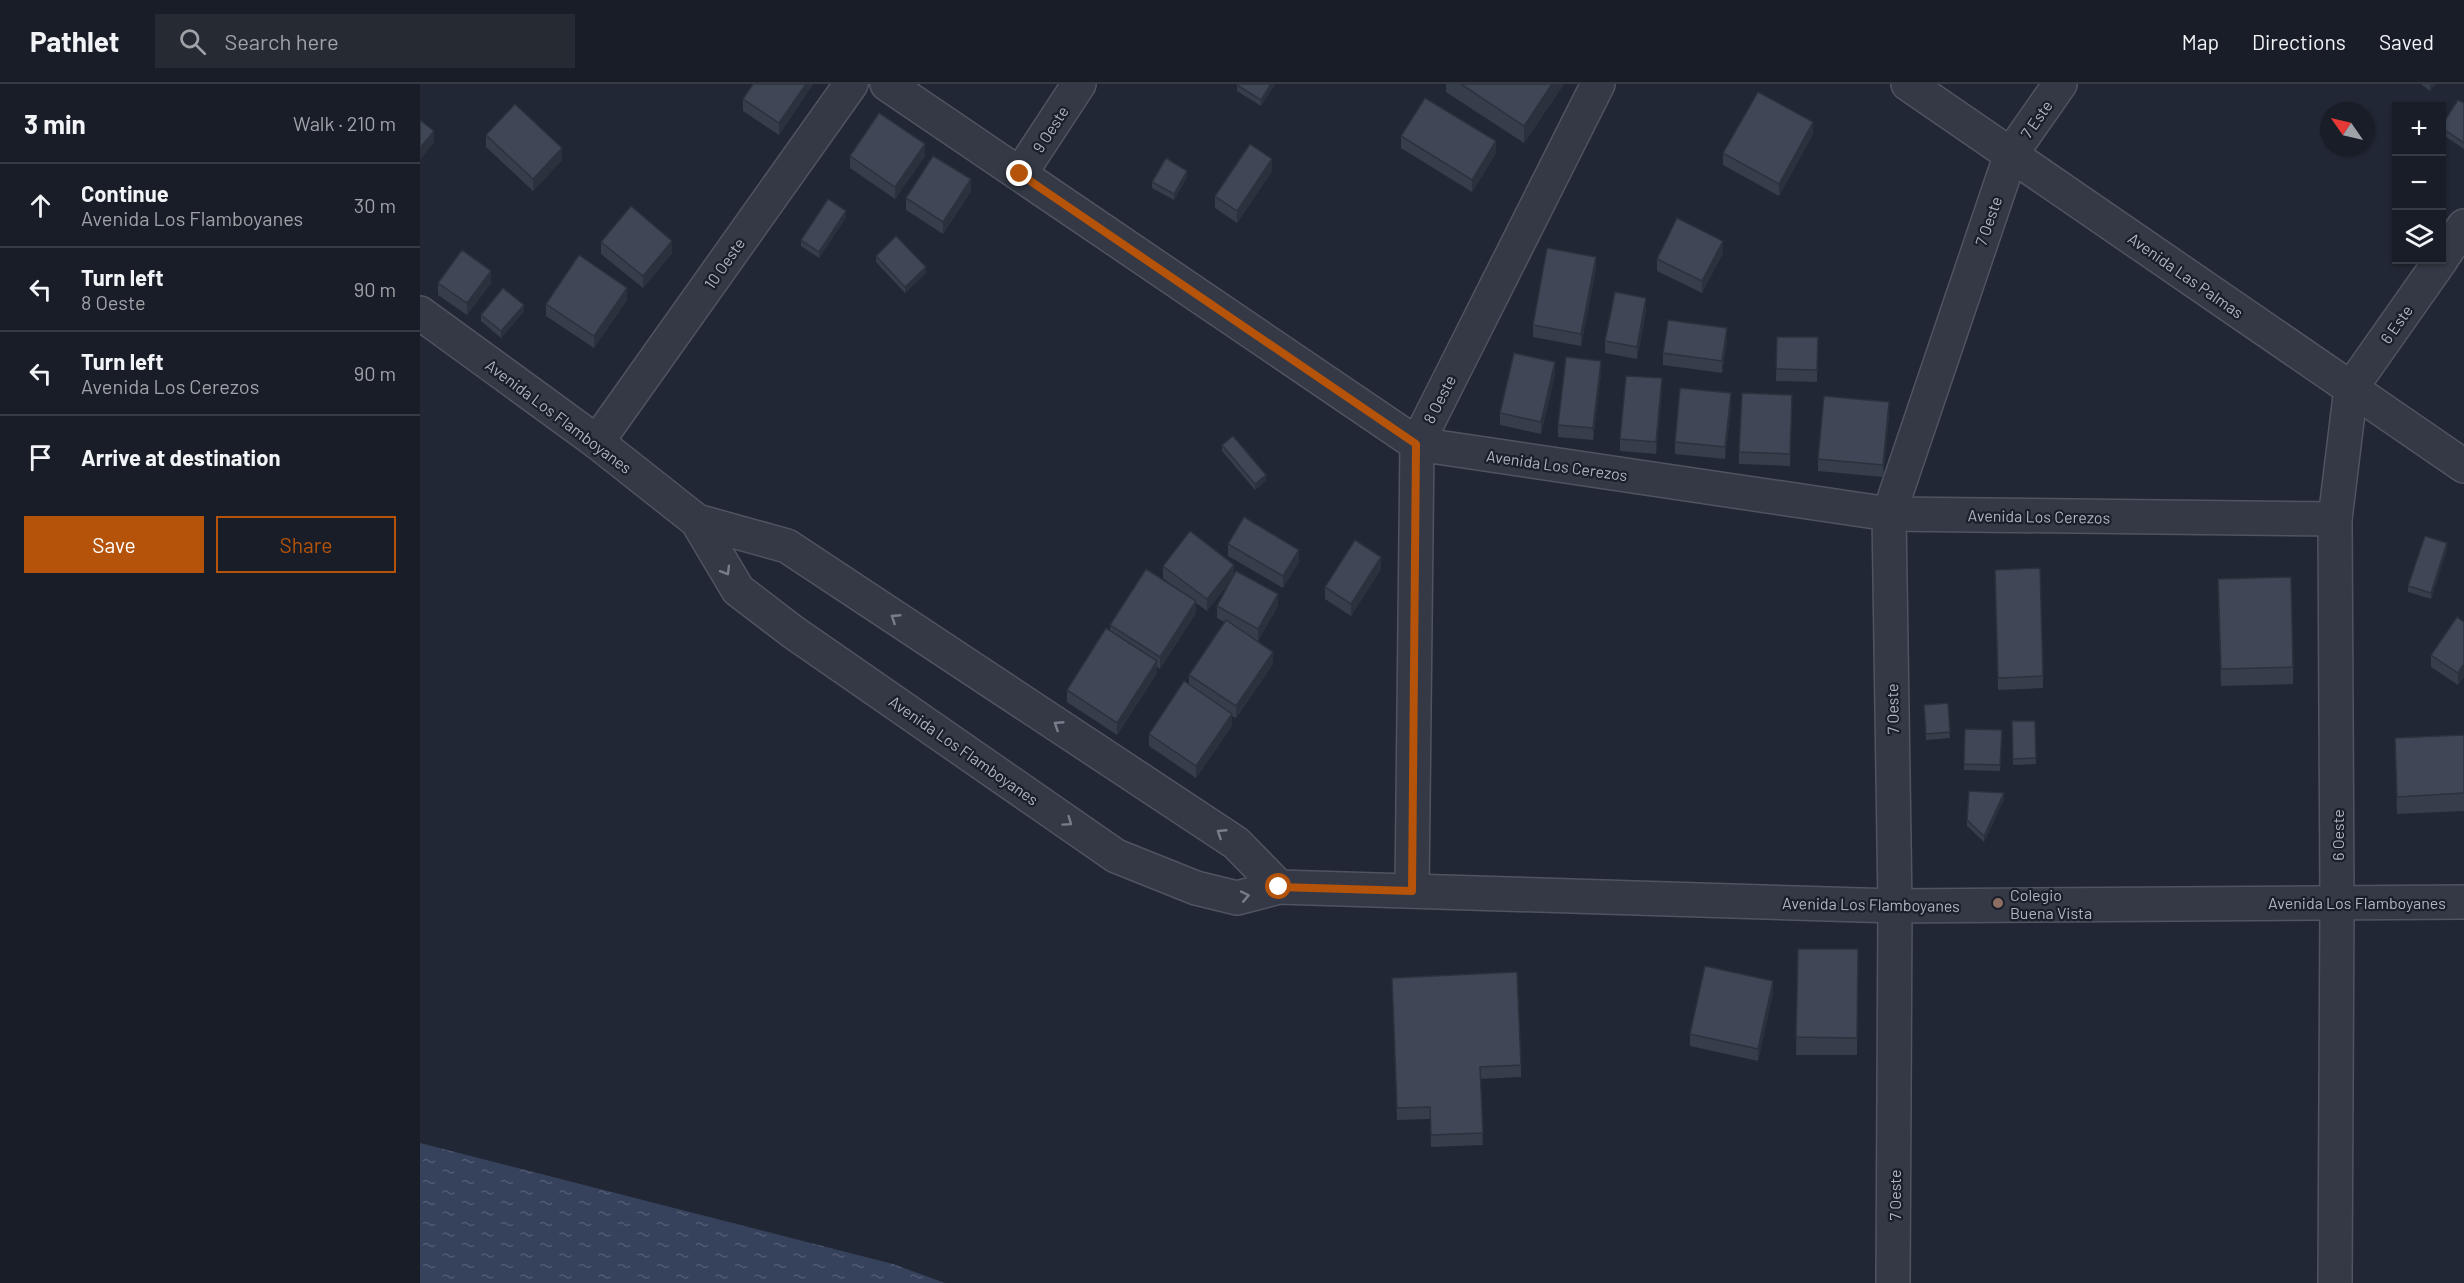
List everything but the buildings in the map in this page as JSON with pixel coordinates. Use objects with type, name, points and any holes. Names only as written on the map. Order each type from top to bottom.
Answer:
[{"type":"street","name":"10 Oeste","points":[[597,442],[851,84]]},
{"type":"street","name":"Avenida Los Cerezos","points":[[887,84],[1416,444],[1889,514],[2336,519]]},
{"type":"street","name":"9 Oeste","points":[[1020,174],[1079,84]]},
{"type":"street","name":"8 Oeste","points":[[1412,891],[1416,444],[1598,84]]},
{"type":"street","name":"Avenida Las Palmas","points":[[1908,84],[2464,466]]},
{"type":"street","name":"7 Este","points":[[2011,154],[2060,84]]},
{"type":"street","name":"7 Oeste","points":[[1893,1283],[1895,906],[1889,514],[2011,154]]},
{"type":"street","name":"6 Este","points":[[2446,252],[2464,226]]},
{"type":"street","name":"6 Este","points":[[2351,388],[2438,264]]},
{"type":"street","name":"Avenida Los Flamboyanes","points":[[420,313],[597,442],[697,521],[738,590],[793,632],[1116,856],[1196,888],[1237,898],[1279,887],[1895,906],[2464,902]]},
{"type":"street","name":"6 Oeste","points":[[2336,1283],[2336,519],[2351,388]]},
{"type":"street","name":"Avenida Los Flamboyanes","points":[[697,521],[786,546],[1236,843],[1279,887]]},
{"type":"water","points":[[420,1143],[893,1264],[945,1283],[420,1283]]},
{"type":"place","name":"Colegio Buena Vista","points":[[1998,903]]},
{"type":"route","points":[[1020,174],[1416,444],[1412,891],[1279,887]]}]
